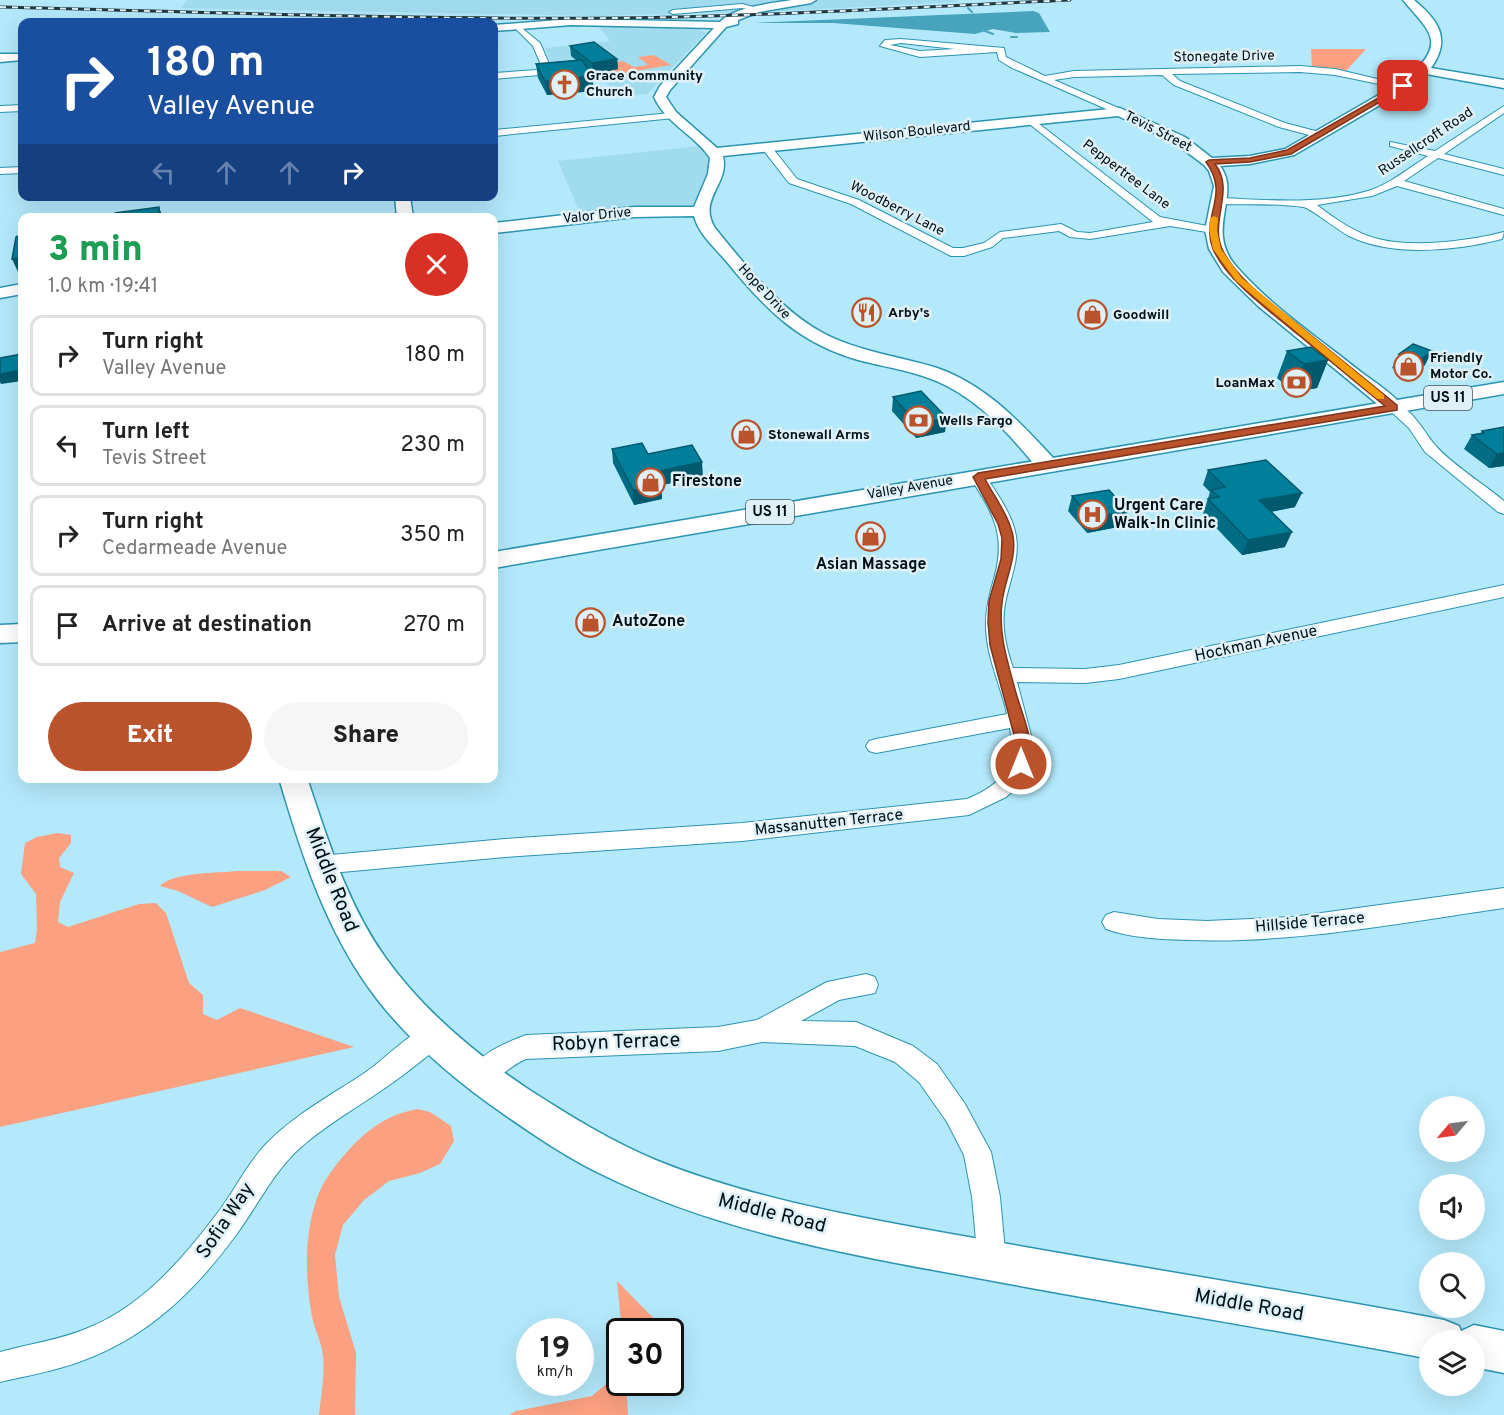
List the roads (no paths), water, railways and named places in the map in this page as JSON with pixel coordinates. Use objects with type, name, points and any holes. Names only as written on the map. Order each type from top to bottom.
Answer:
[{"type":"main road","name":"Valley Avenue","points":[[498,559],[1504,388]]},
{"type":"main road","points":[[0,634],[18,633]]},
{"type":"street","points":[[701,211],[703,200],[716,179],[718,163],[714,153],[671,116],[660,97],[664,89],[727,20],[757,9],[811,0]]},
{"type":"street","points":[[1209,162],[1250,160],[1278,155],[1300,147],[1403,86],[1424,70],[1435,53],[1435,30],[1425,14],[1407,0]]},
{"type":"street","points":[[498,28],[571,22],[722,26],[782,5]]},
{"type":"street","points":[[673,12],[742,6],[757,9]]},
{"type":"street","points":[[498,76],[534,72],[548,68],[537,45],[517,26]]},
{"type":"street","points":[[901,41],[984,50],[920,54],[890,49],[884,45],[901,41]]},
{"type":"street","name":"Tevis Street","points":[[984,50],[1001,50],[1004,60],[1180,140],[1209,162],[1220,178],[1220,201],[1213,230]]},
{"type":"street","points":[[0,58],[18,57]]},
{"type":"street","name":"Stonegate Drive","points":[[1043,79],[1074,74],[1300,69],[1335,72],[1403,86]]},
{"type":"street","points":[[1424,70],[1504,84]]},
{"type":"street","points":[[1164,71],[1177,82],[1282,125],[1320,135]]},
{"type":"street","points":[[0,109],[18,108]]},
{"type":"street","name":"Russellcroft Road","points":[[1220,201],[1277,205],[1308,204],[1357,197],[1396,182],[1435,155],[1488,124],[1504,109]]},
{"type":"street","name":"Wilson Boulevard","points":[[714,153],[1120,112]]},
{"type":"street","points":[[498,133],[671,116]]},
{"type":"street","name":"Peppertree Lane","points":[[1030,120],[1149,214],[1167,223],[1213,230]]},
{"type":"street","points":[[1394,144],[1504,172]]},
{"type":"street","name":"Woodberry Lane","points":[[766,147],[793,181],[855,202],[951,252],[964,252],[988,245],[1000,235],[1061,227],[1074,235],[1090,236],[1167,223]]},
{"type":"street","points":[[0,171],[18,170]]},
{"type":"street","points":[[1396,182],[1504,212]]},
{"type":"street","points":[[1308,204],[1343,230],[1363,239],[1386,245],[1425,247],[1504,235]]},
{"type":"street","name":"Valor Drive","points":[[498,228],[634,212],[701,211]]},
{"type":"street","name":"Hope Drive","points":[[701,211],[706,225],[786,319],[837,346],[919,369],[954,382],[1000,413],[1047,465]]},
{"type":"street","points":[[1213,230],[1217,249],[1239,279],[1414,425],[1435,454],[1504,509]]},
{"type":"street","points":[[0,293],[18,290]]},
{"type":"street","name":"Massanutten Terrace","points":[[320,866],[505,848],[742,832],[969,807],[988,800],[1013,778],[1021,764],[1024,746],[997,645],[994,622],[996,601],[1007,559],[1008,538],[978,477]]},
{"type":"street","name":"Hockman Avenue","points":[[1006,675],[1085,676],[1119,672],[1504,591]]},
{"type":"street","points":[[876,746],[1018,719]]},
{"type":"street","name":"Middle Road","points":[[294,783],[320,866],[337,906],[375,970],[432,1036],[480,1076],[590,1148],[626,1167],[703,1196],[794,1222],[992,1262],[1419,1337]]},
{"type":"street","name":"Hillside Terrace","points":[[1114,922],[1164,929],[1289,926],[1344,922],[1504,898]]},
{"type":"street","name":"Robyn Terrace","points":[[761,1031],[836,990],[866,985]]},
{"type":"street","name":"Robyn Terrace","points":[[480,1076],[508,1054],[526,1047],[718,1039],[761,1031],[856,1034],[904,1054],[928,1073],[956,1113],[976,1152],[986,1197],[992,1262]]},
{"type":"street","name":"Sofia Way","points":[[0,1367],[87,1344],[139,1316],[167,1295],[197,1263],[232,1217],[258,1173],[281,1148],[303,1128],[401,1063],[432,1036]]},
{"type":"street","points":[[1485,1348],[1504,1352]]},
{"type":"waterway","points":[[968,8],[972,12]]},
{"type":"waterway","points":[[985,31],[993,34]]},
{"type":"waterway","points":[[1011,37],[1017,37]]},
{"type":"railway","points":[[0,7],[386,17],[619,18],[1070,0]]},
{"type":"place","name":"Grace Community Church","points":[[565,84]]},
{"type":"place","name":"Arby's","points":[[867,313]]},
{"type":"place","name":"Goodwill","points":[[1092,315]]},
{"type":"place","name":"Friendly Motor Co.","points":[[1409,366]]},
{"type":"place","name":"LoanMax","points":[[1296,383]]},
{"type":"place","name":"Wells Fargo","points":[[918,421]]},
{"type":"place","name":"Stonewall Arms","points":[[747,435]]},
{"type":"place","name":"Firestone","points":[[651,482]]},
{"type":"place","name":"Urgent Care Walk-In Clinic","points":[[1093,515]]},
{"type":"place","name":"Asian Massage","points":[[871,537]]},
{"type":"place","name":"AutoZone","points":[[591,622]]}]
